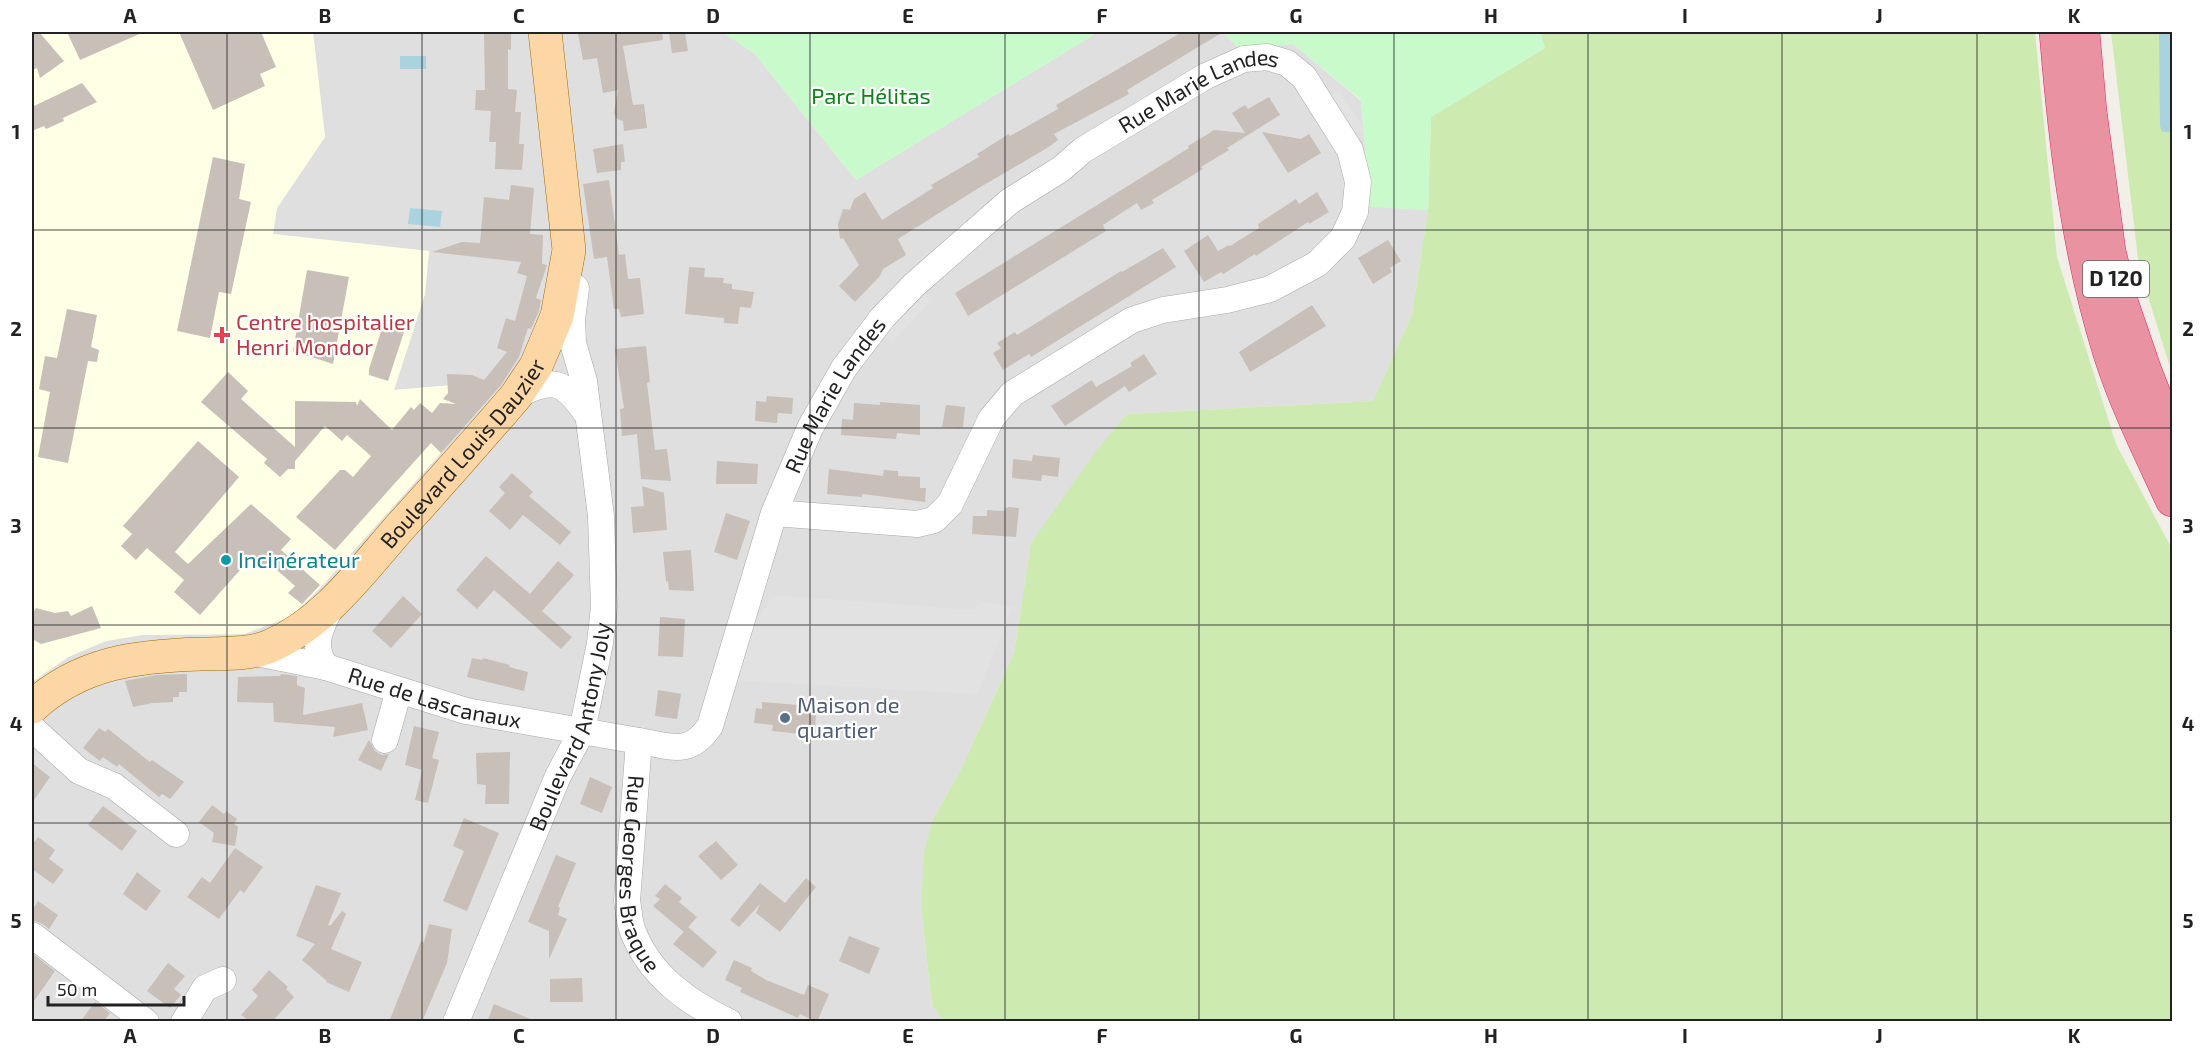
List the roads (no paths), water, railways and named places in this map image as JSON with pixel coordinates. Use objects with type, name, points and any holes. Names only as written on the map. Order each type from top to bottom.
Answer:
[{"type":"highway","name":"D 120","points":[[2056,32],[2064,127],[2086,263],[2111,356],[2141,433],[2172,500]]},
{"type":"highway","name":"D 120","points":[[2083,32],[2090,111],[2109,251],[2122,304],[2172,440]]},
{"type":"main road","name":"Boulevard Louis Dauzier","points":[[32,707],[57,687],[103,666],[127,659],[152,655],[252,652],[291,635],[332,604],[516,396],[536,366],[557,316],[569,250],[545,32]]},
{"type":"street","name":"Rue Marie Landes","points":[[639,741],[682,748],[700,741],[710,726],[774,513],[810,428],[854,354],[883,317],[914,285],[1010,201],[1114,132],[1206,76],[1244,59],[1267,57],[1287,63],[1304,77],[1350,150],[1358,182],[1355,212],[1342,238],[1317,264],[1270,289],[1227,300],[1163,310],[1132,320],[1012,394],[991,419],[950,504],[934,520],[916,524],[774,513]]},
{"type":"street","name":"Boulevard Antony Joly","points":[[456,1022],[558,776],[582,731],[600,643],[604,607],[601,516],[584,381],[573,343],[572,319],[576,286],[569,250]]},
{"type":"street","name":"Boulevard Antony Joly","points":[[516,396],[541,385],[567,388],[587,414]]},
{"type":"street","name":"Rue de Lascanaux","points":[[326,667],[320,658],[317,641],[332,604]]},
{"type":"street","name":"Rue de Lascanaux","points":[[252,652],[326,667],[466,711],[582,731]]},
{"type":"street","points":[[385,740],[399,690]]},
{"type":"street","points":[[550,726],[576,711],[590,693]]},
{"type":"street","name":"Rue de Lascanaux","points":[[550,726],[558,776]]},
{"type":"street","points":[[32,728],[80,771],[114,786],[176,834]]},
{"type":"street","name":"Rue Georges Braque","points":[[582,731],[639,741],[627,901],[631,928],[643,953],[661,977],[684,997],[729,1022]]},
{"type":"street","points":[[32,935],[146,1022]]},
{"type":"street","points":[[184,1022],[205,988],[223,980]]},
{"type":"water","points":[[2159,32],[2172,32],[2172,132],[2162,132],[2160,126]]},
{"type":"water","points":[[400,56],[426,56],[426,69],[400,69]]},
{"type":"water","points":[[410,208],[442,211],[440,227],[408,224]]},
{"type":"place","name":"Centre hospitalier Henri Mondor","points":[[222,335]]},
{"type":"place","name":"Incinérateur","points":[[226,560]]},
{"type":"place","name":"Maison de quartier","points":[[785,718]]},
{"type":"park label","name":"Parc Hélitas","points":[[871,96]]}]
